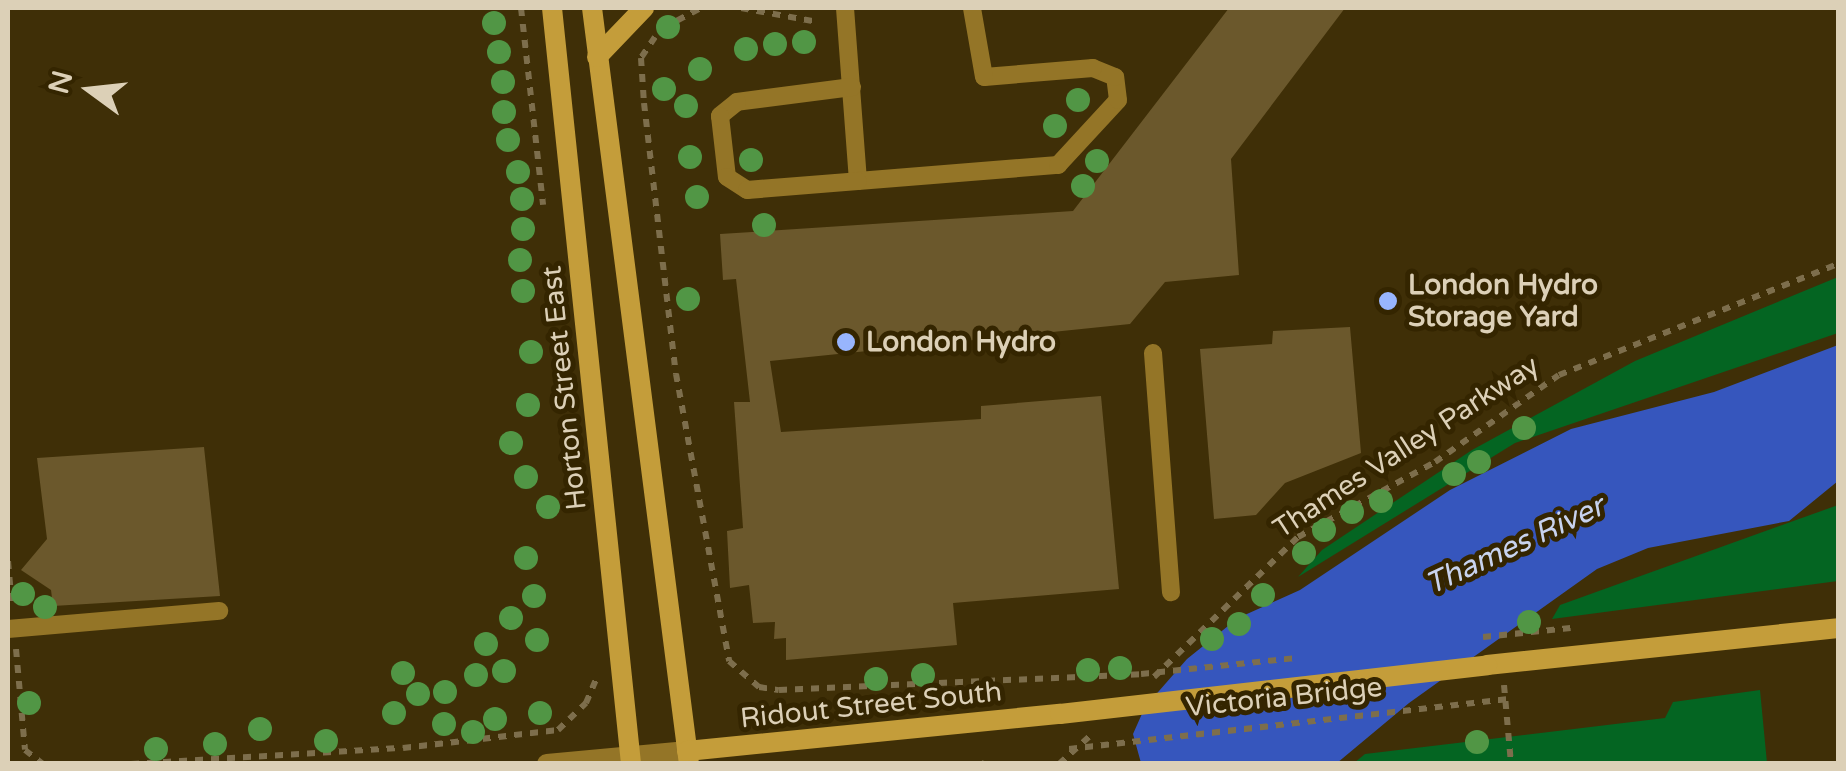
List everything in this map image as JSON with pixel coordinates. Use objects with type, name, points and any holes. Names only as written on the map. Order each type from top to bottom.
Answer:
[{"type":"main road","name":"Horton Street East","points":[[552,8],[631,760]]},
{"type":"main road","points":[[592,8],[688,758]]},
{"type":"main road","points":[[597,57],[644,8]]},
{"type":"main road","name":"Victoria Bridge","points":[[1060,714],[1838,628]]},
{"type":"main road","name":"Ridout Street South","points":[[688,758],[1060,714]]},
{"type":"street","points":[[547,764],[688,758]]},
{"type":"lane","points":[[845,8],[858,181]]},
{"type":"lane","points":[[852,87],[737,102],[720,116],[728,177],[747,190],[1058,165],[1118,100],[1115,77],[1105,70],[984,77],[978,72],[972,8]]},
{"type":"lane","points":[[1152,353],[1171,592]]},
{"type":"lane","points":[[11,628],[219,611]]},
{"type":"path","points":[[521,8],[546,224]]},
{"type":"path","points":[[701,8],[658,33],[642,58],[643,88],[676,374],[729,661],[759,687],[779,690],[1141,674]]},
{"type":"path","points":[[741,8],[818,22]]},
{"type":"path","name":"Thames Valley Parkway","points":[[1147,683],[1298,537],[1434,462],[1559,375],[1838,264]]},
{"type":"path","points":[[8,561],[11,628],[25,750],[43,764]]},
{"type":"path","points":[[131,764],[403,748],[558,730],[586,702],[596,678],[594,659]]},
{"type":"path","name":"Victoria Bridge","points":[[1069,749],[1506,700],[1511,764]]},
{"type":"path","points":[[1059,764],[1103,723]]},
{"type":"green space","points":[[1838,277],[1838,333],[1515,443],[1298,577],[1322,550],[1472,450],[1635,361]]},
{"type":"green space","points":[[1838,505],[1838,581],[1552,619],[1560,605]]},
{"type":"green space","points":[[1760,690],[1767,763],[1354,763],[1365,754],[1665,718],[1673,702]]},
{"type":"water","name":"Thames River","points":[[1838,345],[1838,481],[1789,521],[1648,548],[1597,569],[1409,703],[1337,763],[1141,763],[1133,734],[1145,707],[1187,659],[1238,618],[1300,590],[1450,490],[1571,429],[1714,392]]},
{"type":"building","name":"London Hydro","points":[[1229,8],[1345,8],[1231,159],[1239,275],[1165,282],[1130,324],[770,361],[781,432],[981,419],[981,406],[1101,396],[1119,589],[953,603],[957,645],[786,660],[786,638],[774,639],[775,622],[753,623],[749,585],[730,588],[727,531],[743,528],[734,402],[750,402],[736,279],[723,280],[720,234],[1073,211]]},
{"type":"building","points":[[1350,327],[1361,453],[1285,483],[1256,515],[1214,519],[1200,349],[1272,344],[1273,331]]},
{"type":"building","points":[[204,447],[220,596],[53,606],[51,590],[21,570],[47,539],[37,458]]},
{"type":"place","name":"London Hydro Storage Yard","points":[[1388,301]]},
{"type":"place","name":"London Hydro","points":[[846,342]]}]
